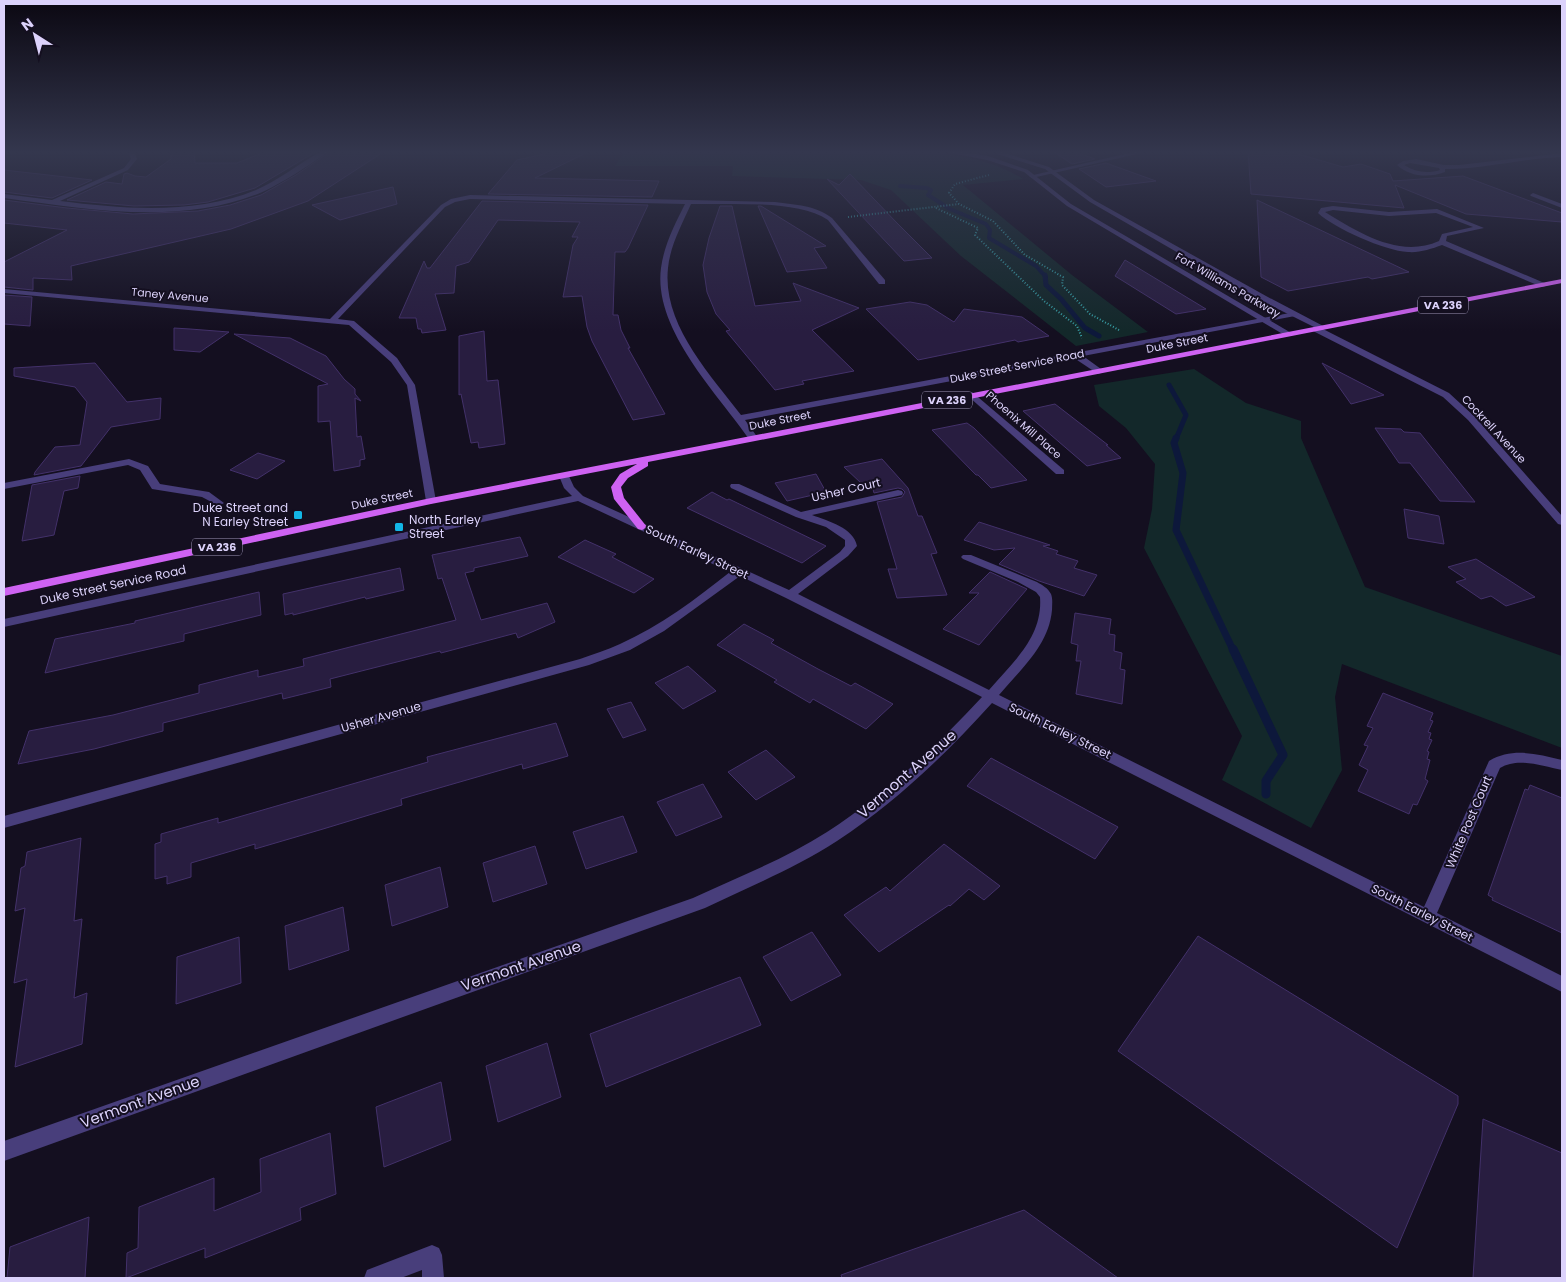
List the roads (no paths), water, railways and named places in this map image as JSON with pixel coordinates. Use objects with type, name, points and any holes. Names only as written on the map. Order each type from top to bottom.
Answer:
[{"type":"main road","name":"Duke Street","points":[[4,592],[431,501],[1562,282]]},
{"type":"main road","points":[[642,527],[619,499],[616,487],[624,476],[656,458]]},
{"type":"street","points":[[333,320],[438,211]]},
{"type":"street","points":[[685,211],[666,259],[664,271],[671,317],[680,338],[753,438]]},
{"type":"street","points":[[816,211],[830,219],[882,282]]},
{"type":"street","name":"Fort Williams Parkway","points":[[1080,211],[1289,334]]},
{"type":"street","name":"Fort Williams Parkway","points":[[1108,211],[1320,328]]},
{"type":"street","points":[[1322,211],[1321,213],[1326,216],[1384,244],[1400,249],[1410,250],[1434,246],[1442,242],[1444,235],[1481,228],[1437,211],[1404,214],[1366,211]]},
{"type":"street","points":[[1442,242],[1545,285]]},
{"type":"street","name":"Taney Avenue","points":[[4,291],[333,320]]},
{"type":"street","name":"Duke Street Service Road","points":[[740,418],[1295,314]]},
{"type":"street","points":[[333,320],[357,326],[394,360],[411,385],[431,501]]},
{"type":"street","name":"Cockrell Avenue","points":[[1320,328],[1446,395],[1471,418],[1562,522]]},
{"type":"street","points":[[1076,355],[1098,371]]},
{"type":"street","name":"Phoenix Mill Place","points":[[972,395],[1060,472]]},
{"type":"street","points":[[4,486],[129,462],[144,468],[156,487],[205,494],[219,503]]},
{"type":"street","name":"South Earley Street","points":[[564,476],[569,488],[579,498],[790,595],[1562,984]]},
{"type":"street","name":"Usher Court","points":[[735,486],[800,515],[830,525],[850,539],[851,546],[830,566],[790,595]]},
{"type":"street","name":"Usher Court","points":[[800,515],[898,493]]},
{"type":"street","name":"Duke Street Service Road","points":[[4,623],[579,498]]},
{"type":"street","name":"Vermont Avenue","points":[[4,1151],[699,903],[781,865],[830,837],[870,810],[921,765],[991,697],[1041,634],[1047,603],[1045,594],[1035,585],[967,557]]},
{"type":"street","name":"Usher Avenue","points":[[4,822],[584,662],[630,645],[674,620],[739,571]]},
{"type":"street","name":"White Post Court","points":[[1428,916],[1494,765],[1500,760],[1510,758],[1526,758],[1562,765]]},
{"type":"street","points":[[375,1278],[432,1255],[432,1278]]},
{"type":"waterway","points":[[954,211],[986,224],[990,230],[989,238],[1036,266],[1045,276]]},
{"type":"waterway","points":[[1045,276],[1046,285],[1061,299],[1085,328],[1099,336]]},
{"type":"waterway","points":[[1169,385],[1186,415],[1176,439]]},
{"type":"waterway","points":[[1176,438],[1174,443],[1183,473],[1176,530],[1233,650]]},
{"type":"waterway","points":[[1233,649],[1283,755],[1266,781],[1266,794]]},
{"type":"place","name":"Duke Street and N Earley Street","points":[[298,515]]},
{"type":"place","name":"North Earley Street","points":[[399,527]]}]
